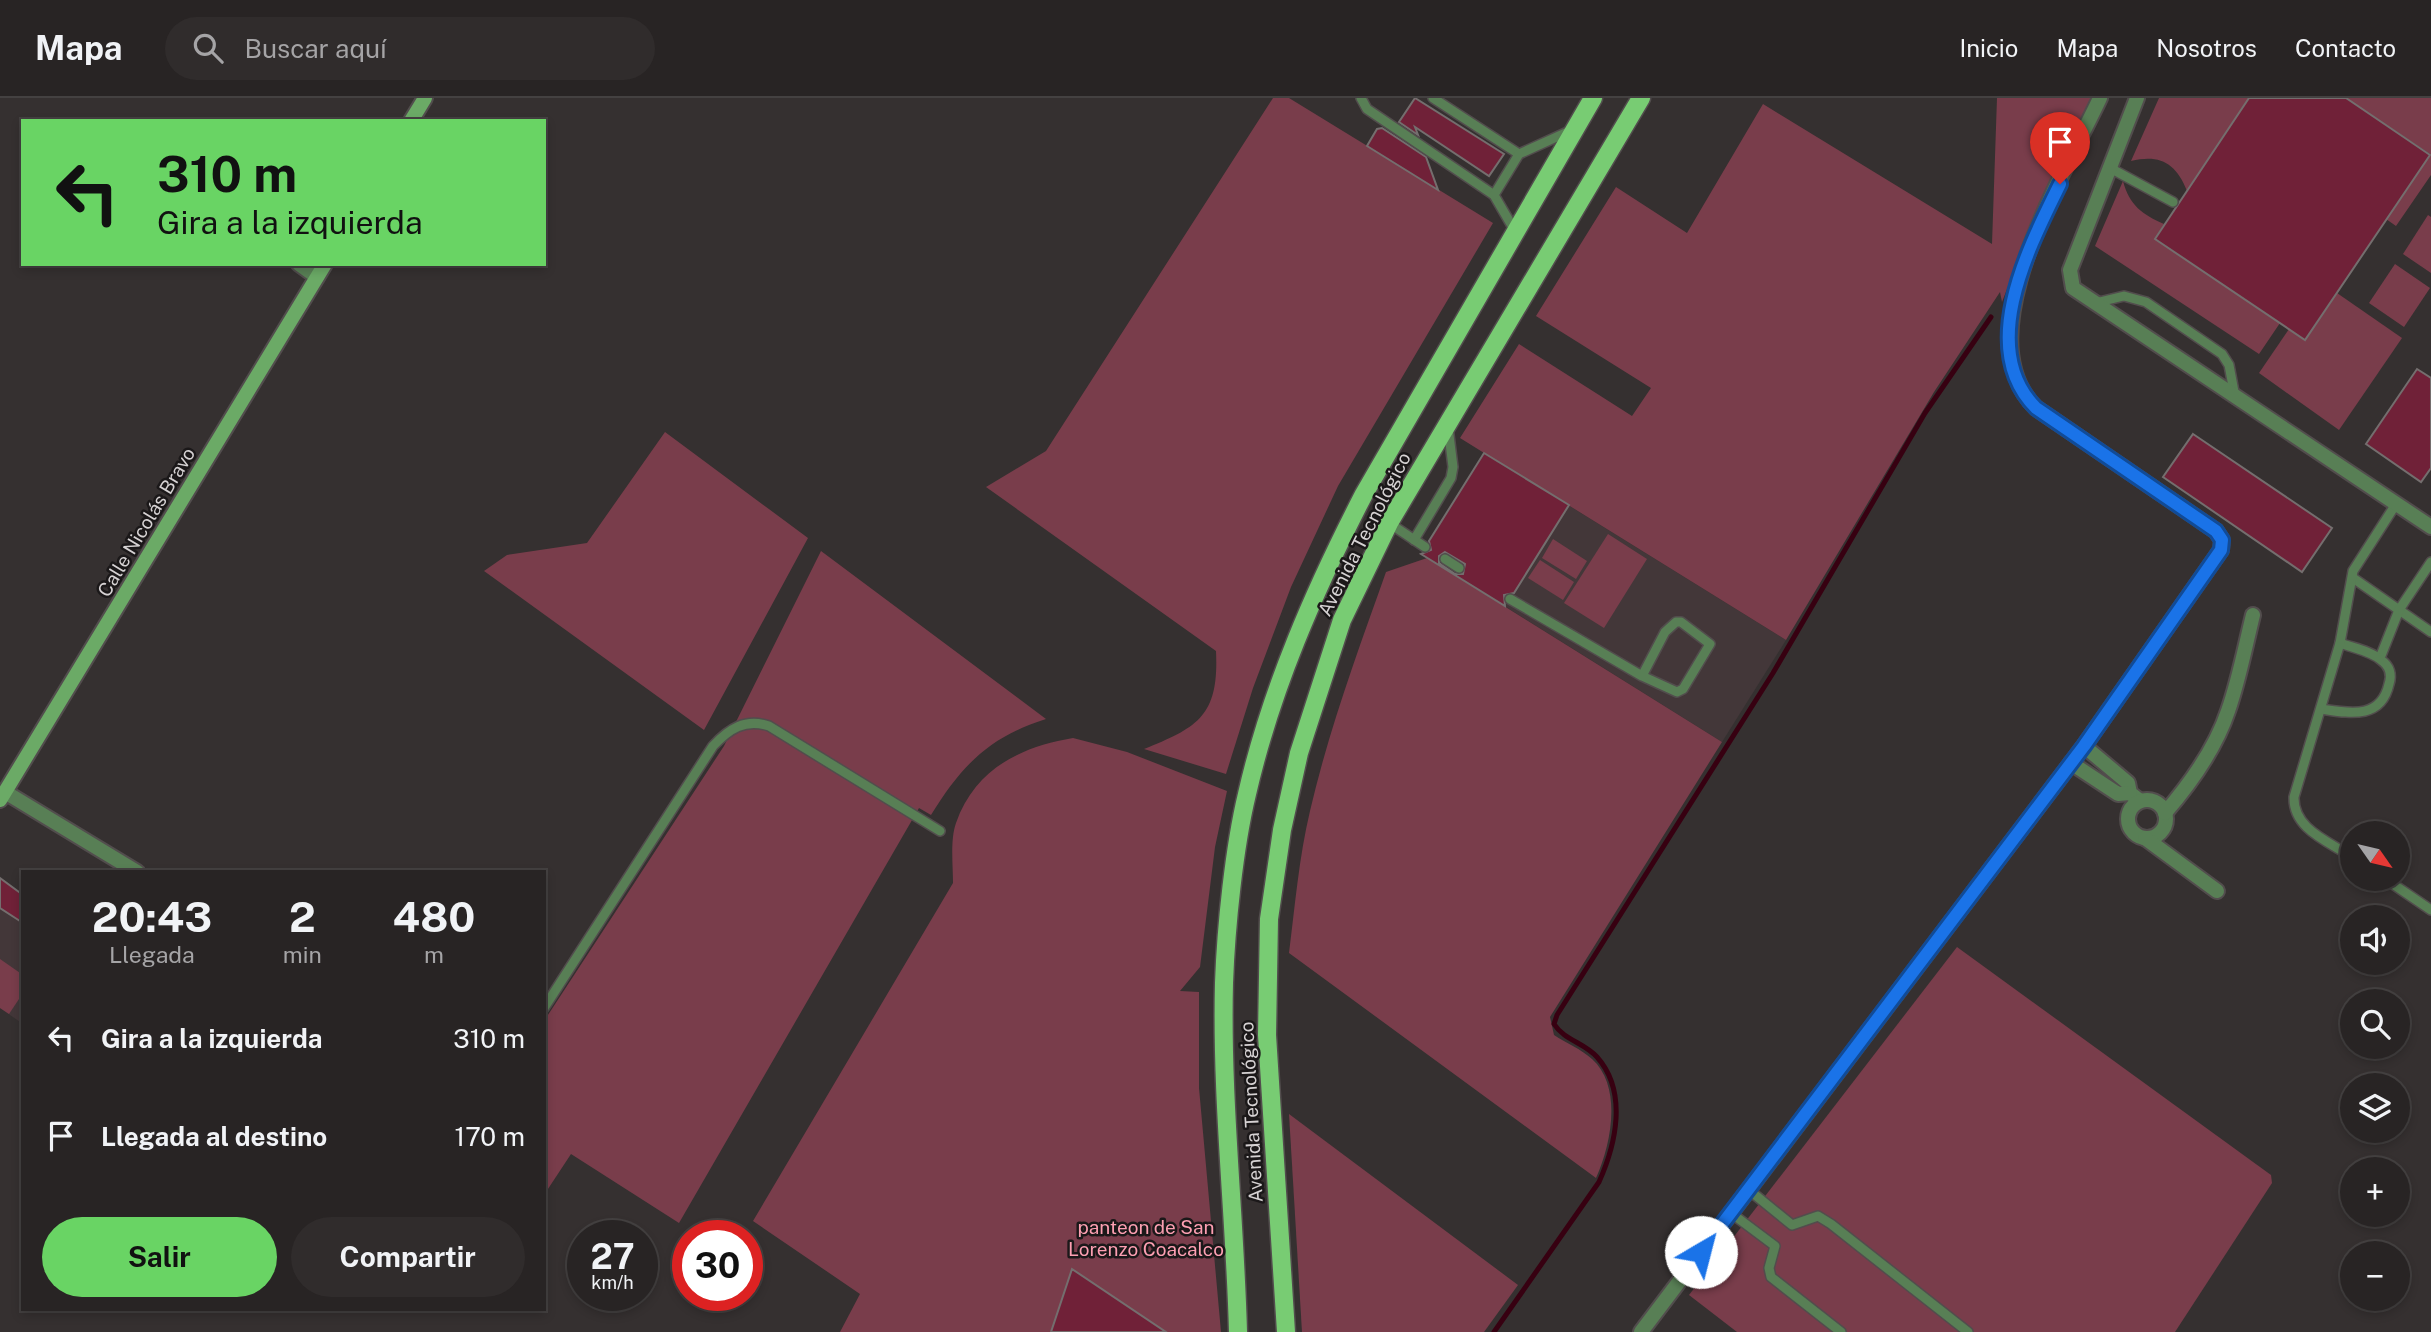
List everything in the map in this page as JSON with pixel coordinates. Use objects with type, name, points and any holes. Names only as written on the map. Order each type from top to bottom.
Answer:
[{"type":"main road","name":"Avenida Tecnológico","points":[[1238,1332],[1224,1043],[1224,980],[1247,792],[1285,670],[1336,548],[1364,494],[1593,98]]},
{"type":"main road","name":"Avenida Tecnológico","points":[[1286,1332],[1267,1035],[1273,894],[1282,830],[1299,753],[1342,620],[1389,523],[1641,98]]},
{"type":"main road","points":[[1272,1332],[1283,1292]]},
{"type":"street","points":[[412,119],[425,98]]},
{"type":"street","points":[[1641,1332],[2084,746],[2221,550],[2222,540],[2216,531],[2036,408],[2022,394],[2014,374],[2009,353],[2010,320],[2027,257],[2100,98]]},
{"type":"street","points":[[2137,98],[2070,270],[2073,288],[2431,527]]},
{"type":"street","name":"Calle Nicolás Bravo","points":[[3,796],[321,270]]},
{"type":"street","points":[[2165,813],[2183,791],[2229,710],[2253,615]]},
{"type":"street","points":[[2084,746],[2128,783],[2135,797],[2128,817],[2130,827],[2136,834],[2217,891]]},
{"type":"street","points":[[2071,763],[2118,794],[2160,804],[2166,821],[2159,834],[2145,838]]},
{"type":"street","points":[[3,796],[133,870]]},
{"type":"lane","points":[[1361,98],[1367,109],[1494,195],[1516,232]]},
{"type":"lane","points":[[1433,98],[1519,154]]},
{"type":"lane","points":[[1494,195],[1519,154],[1573,130]]},
{"type":"lane","points":[[2110,167],[2173,202]]},
{"type":"lane","points":[[2095,303],[2124,296],[2146,302],[2222,354],[2229,365],[2235,397]]},
{"type":"lane","points":[[1414,540],[1451,478],[1453,467],[1447,422]]},
{"type":"lane","points":[[2340,849],[2299,822],[2293,811],[2294,797],[2340,643],[2356,565],[2396,504]]},
{"type":"lane","points":[[1389,523],[1425,547]]},
{"type":"lane","points":[[1445,559],[1459,568]]},
{"type":"lane","points":[[2380,658],[2399,610],[2431,562]]},
{"type":"lane","points":[[2353,578],[2431,632]]},
{"type":"lane","points":[[1510,599],[1642,676],[1680,692],[1710,644],[1681,622],[1675,622],[1665,632],[1642,676]]},
{"type":"lane","points":[[2321,709],[2356,713],[2379,706],[2387,695],[2391,677],[2388,667],[2380,658],[2340,643]]},
{"type":"lane","points":[[546,1005],[713,746],[737,725],[750,722],[769,726],[940,831]]},
{"type":"lane","points":[[2403,891],[2431,910]]},
{"type":"lane","points":[[1749,1191],[1792,1225],[1818,1216],[1968,1332]]},
{"type":"lane","points":[[1731,1213],[1775,1246],[1769,1268],[1771,1278],[1840,1332]]},
{"type":"shaded area","points":[[1484,453],[1786,640],[1722,742],[1421,554]]},
{"type":"shaded area","points":[[0,878],[21,894],[21,1023],[0,1008]]},
{"type":"green space","points":[[1273,98],[1289,98],[1493,223],[1338,486],[1291,587],[1253,688],[1226,774],[1144,749],[1179,733],[1202,716],[1214,690],[1216,651],[986,487],[1046,451]]},
{"type":"green space","points":[[1997,98],[2091,98],[2038,210],[2002,302],[2000,292],[1934,392],[1786,640],[1460,438],[1519,344],[1632,416],[1651,388],[1536,316],[1616,187],[1687,233],[1763,104],[1992,244]]},
{"type":"green space","points":[[2159,98],[2249,98],[2187,191],[2178,174],[2166,163],[2150,159],[2131,161]]},
{"type":"green space","points":[[2346,98],[2431,98],[2431,175],[2396,226],[2386,219],[2430,154]]},
{"type":"green space","points":[[2123,181],[2133,203],[2164,224],[2155,239],[2280,323],[2259,354],[2095,246]]},
{"type":"green space","points":[[2428,215],[2431,217],[2431,273],[2403,254]]},
{"type":"green space","points":[[2395,264],[2430,288],[2404,327],[2369,303]]},
{"type":"green space","points":[[2337,293],[2402,338],[2339,430],[2259,373],[2289,329]]},
{"type":"green space","points":[[665,432],[808,538],[704,730],[484,571],[507,555],[587,543]]},
{"type":"green space","points":[[1608,534],[1647,559],[1604,628],[1564,603]]},
{"type":"green space","points":[[1553,539],[1587,561],[1576,579],[1542,558]]},
{"type":"green space","points":[[821,551],[1046,719],[1008,735],[979,755],[954,781],[931,815],[919,808],[681,1220],[674,1220],[571,1154],[546,1192],[546,1018],[724,746]]},
{"type":"green space","points":[[1427,558],[1722,742],[1550,1017],[1554,1035],[1592,1059],[1602,1071],[1608,1085],[1611,1100],[1610,1133],[1596,1178],[1289,953],[1300,864],[1310,811],[1335,720],[1365,631],[1386,572]]},
{"type":"green space","points":[[1540,560],[1574,582],[1563,600],[1528,578]]},
{"type":"green space","name":"panteon de San Lorenzo Coacalco","points":[[1073,738],[1127,752],[1227,791],[1215,847],[1200,967],[1180,991],[1199,992],[1199,1088],[1221,1332],[1166,1332],[1072,1270],[1051,1332],[840,1332],[860,1294],[763,1228],[763,1220],[754,1220],[953,883],[954,830],[964,804],[987,775],[1002,764],[1035,747]]},
{"type":"green space","points":[[1957,947],[2271,1175],[2272,1183],[2175,1332],[1737,1332],[1689,1295]]},
{"type":"green space","points":[[0,959],[21,974],[21,996],[9,1014],[0,1008]]},
{"type":"green space","points":[[1289,1114],[1518,1285],[1484,1332],[1302,1332]]},
{"type":"building","points":[[1415,98],[1504,154],[1489,176],[1415,127],[1418,135],[1399,122]]},
{"type":"building","points":[[2249,98],[2346,98],[2430,155],[2305,340],[2155,239]]},
{"type":"building","points":[[1382,128],[1426,157],[1438,190],[1367,146],[1377,129]]},
{"type":"building","points":[[2417,369],[2431,378],[2431,468],[2421,482],[2366,444]]},
{"type":"building","points":[[2193,434],[2332,528],[2302,572],[2163,477]]},
{"type":"building","points":[[1484,453],[1569,505],[1514,593],[1504,595],[1505,606],[1421,554],[1431,550],[1429,541]],"holes":[[[1445,552],[1465,564],[1463,574],[1455,574],[1439,563],[1439,556]]]},
{"type":"building","points":[[0,878],[21,894],[21,922],[0,908]]},
{"type":"building","points":[[1072,1269],[1166,1332],[1051,1332]]},
{"type":"waterway","points":[[1494,1332],[1599,1182],[1614,1135],[1616,1102],[1607,1071],[1592,1052],[1558,1029],[1554,1024],[1557,1015],[1773,673],[1925,413],[1991,317]]},
{"type":"route","points":[[1701,1252],[2084,746],[2221,550],[2222,540],[2216,531],[2036,408],[2022,394],[2009,353],[2010,320],[2027,257],[2060,184]]}]
